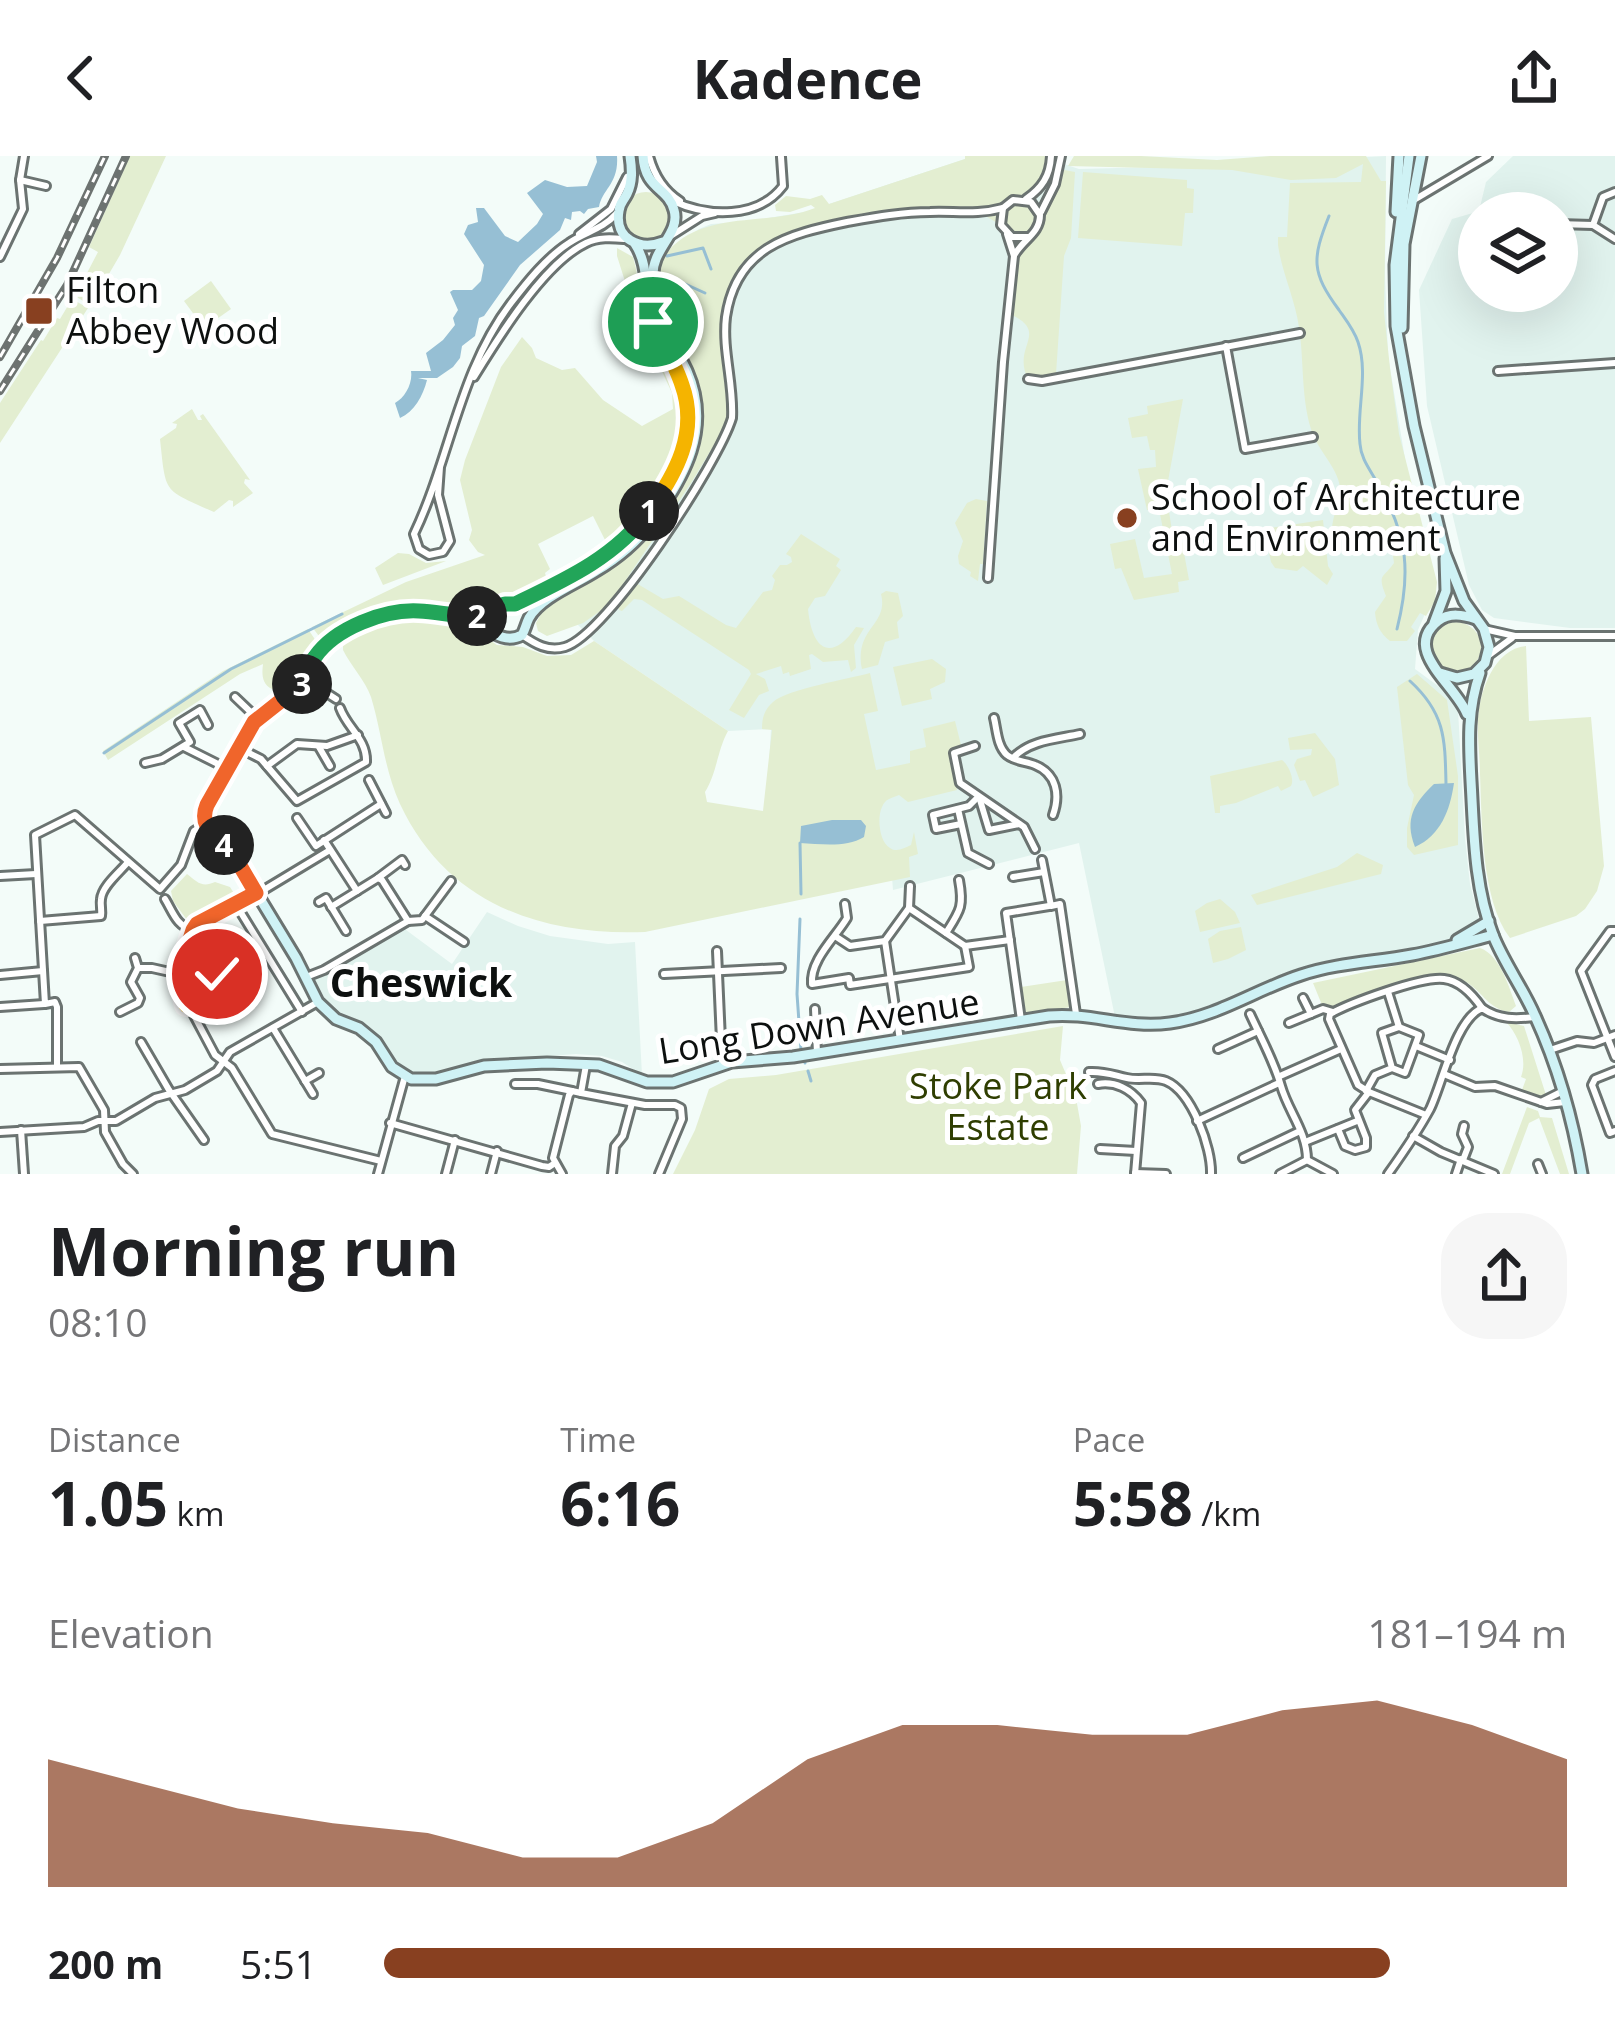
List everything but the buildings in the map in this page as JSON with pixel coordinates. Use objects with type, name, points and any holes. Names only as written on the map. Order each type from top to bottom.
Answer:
[{"type":"street","points":[[0,256],[23,209],[24,156]]},
{"type":"street","points":[[646,156],[649,179],[670,200],[718,212]]},
{"type":"street","points":[[646,156],[665,188],[701,209]]},
{"type":"street","points":[[1025,200],[1044,183],[1051,156]]},
{"type":"street","points":[[1014,256],[1038,228],[1061,156]]},
{"type":"street","points":[[1399,156],[1396,326],[1414,426],[1445,553],[1464,602],[1488,638],[1468,718]]},
{"type":"street","points":[[1395,265],[1409,156]]},
{"type":"street","points":[[1404,370],[1402,267],[1421,156]]},
{"type":"street","points":[[1412,201],[1488,156]]},
{"type":"street","points":[[378,1174],[405,1076],[392,1067],[376,1042],[318,1002],[234,857],[205,824],[204,811],[257,718],[292,694],[319,652],[347,631],[371,618],[410,611],[464,617],[515,604],[587,567],[625,539],[662,493],[684,448],[688,413],[683,386],[647,303],[644,263],[619,224],[632,173],[630,157]]},
{"type":"street","points":[[440,467],[438,495],[451,535],[448,547],[429,555],[414,539],[416,529],[477,361],[510,304],[567,244],[610,209],[625,187],[630,157]]},
{"type":"street","points":[[465,392],[511,321],[554,268],[586,243],[608,238],[656,245],[703,216],[773,200],[784,186],[781,158]]},
{"type":"street","points":[[1418,178],[1425,187],[1439,186]]},
{"type":"street","points":[[20,180],[48,187]]},
{"type":"street","points":[[626,196],[642,189],[658,190]]},
{"type":"street","points":[[1592,225],[1603,197],[1615,192]]},
{"type":"street","points":[[522,635],[528,620],[546,602],[637,541],[693,453],[695,395],[660,316],[652,270],[675,220],[670,200]]},
{"type":"street","points":[[464,617],[507,640],[522,635],[549,649],[566,647],[585,636],[631,584],[728,430],[732,418],[726,335],[729,306],[743,274],[774,244],[799,232],[869,218],[930,212],[982,214],[1013,200],[1035,205],[1040,215]]},
{"type":"street","points":[[1001,225],[1003,208]]},
{"type":"street","points":[[567,244],[619,212]]},
{"type":"street","points":[[982,214],[1001,225],[1014,256],[988,578]]},
{"type":"street","points":[[1578,222],[1615,239]]},
{"type":"street","points":[[1007,234],[1028,237]]},
{"type":"street","points":[[1028,379],[1042,381],[1300,333]]},
{"type":"street","points":[[1226,346],[1245,449],[1313,436]]},
{"type":"street","points":[[1498,371],[1615,362]]},
{"type":"street","points":[[421,522],[432,519],[446,525]]},
{"type":"street","points":[[1445,553],[1445,596],[1428,634],[1426,651],[1432,667],[1460,698],[1468,718],[1481,891],[1493,935],[1549,1051],[1582,1174]]},
{"type":"street","points":[[515,604],[528,620]]},
{"type":"street","points":[[494,632],[491,620],[496,610]]},
{"type":"street","points":[[1433,626],[1455,615],[1476,620]]},
{"type":"street","points":[[1484,629],[1515,636],[1615,635]]},
{"type":"street","points":[[1440,673],[1466,677],[1515,636]]},
{"type":"street","points":[[304,681],[336,699]]},
{"type":"street","points":[[236,697],[257,718]]},
{"type":"street","points":[[239,748],[258,757],[297,801],[364,763],[366,752],[340,708]]},
{"type":"street","points":[[145,763],[190,742],[178,723],[200,710],[208,725]]},
{"type":"street","points":[[994,718],[1002,748],[1053,779],[1057,794],[1053,815]]},
{"type":"street","points":[[1013,758],[1029,746],[1080,734]]},
{"type":"street","points":[[267,766],[298,744],[320,747],[358,735]]},
{"type":"street","points":[[975,746],[953,754],[960,783],[1024,827],[1035,849]]},
{"type":"street","points":[[184,747],[227,768]]},
{"type":"street","points":[[320,747],[330,766]]},
{"type":"street","points":[[369,780],[386,813]]},
{"type":"street","points":[[961,824],[936,829],[933,815],[971,806],[978,797]]},
{"type":"street","points":[[978,797],[989,830],[1019,824]]},
{"type":"street","points":[[297,818],[316,846],[381,804]]},
{"type":"street","points":[[958,809],[968,853],[989,863]]},
{"type":"street","points":[[44,1004],[35,835],[75,815],[160,889],[181,865],[192,834],[205,824]]},
{"type":"street","points":[[324,840],[356,891]]},
{"type":"street","points":[[330,850],[197,924],[179,974],[180,989],[215,1055],[232,1068],[272,1134],[381,1161]]},
{"type":"street","points":[[331,907],[402,860],[405,865]]},
{"type":"street","points":[[1042,860],[1051,906]]},
{"type":"street","points":[[40,921],[100,916],[105,890],[128,862]]},
{"type":"street","points":[[1013,877],[1044,872]]},
{"type":"street","points":[[0,877],[36,874]]},
{"type":"street","points":[[379,878],[409,921]]},
{"type":"street","points":[[946,933],[961,910],[959,880]]},
{"type":"street","points":[[306,977],[409,921],[416,922],[451,881]]},
{"type":"street","points":[[836,936],[850,946],[885,940],[909,908],[910,886]]},
{"type":"street","points":[[319,902],[326,898],[346,932]]},
{"type":"street","points":[[165,899],[178,922],[193,930]]},
{"type":"street","points":[[235,903],[302,1012]]},
{"type":"street","points":[[845,904],[848,918],[816,962],[812,984],[849,978],[850,985],[968,967],[965,946]]},
{"type":"street","points":[[1022,1020],[1006,913],[1060,904],[1076,1014]]},
{"type":"street","points":[[909,908],[965,946],[1010,940]]},
{"type":"street","points":[[425,916],[464,942]]},
{"type":"street","name":"Long Down Avenue","points":[[1430,951],[1489,921]]},
{"type":"street","points":[[1615,931],[1610,931],[1581,971],[1594,1011],[1611,1037],[1615,1057]]},
{"type":"street","name":"Long Down Avenue","points":[[405,1076],[436,1079],[466,1069],[517,1063],[586,1064],[658,1083],[685,1079],[722,1063],[817,1054],[1022,1020],[1076,1014],[1127,1024],[1169,1023],[1340,964],[1430,951],[1493,935]]},
{"type":"street","points":[[885,940],[900,1040]]},
{"type":"street","points":[[351,942],[358,951]]},
{"type":"street","points":[[717,951],[722,1063]]},
{"type":"street","points":[[135,958],[138,968]]},
{"type":"street","points":[[138,968],[179,974]]},
{"type":"street","points":[[121,1012],[140,998],[130,979],[138,968]]},
{"type":"street","points":[[664,974],[781,968]]},
{"type":"street","points":[[0,975],[44,971]]},
{"type":"street","points":[[217,974],[231,992]]},
{"type":"street","points":[[1289,1023],[1322,1009],[1333,1012],[1438,979],[1465,988],[1499,1018],[1536,1017]]},
{"type":"street","points":[[186,1005],[221,984]]},
{"type":"street","points":[[1388,992],[1399,1027]]},
{"type":"street","points":[[1303,998],[1311,1014]]},
{"type":"street","points":[[0,1007],[56,1002],[57,1067]]},
{"type":"street","points":[[0,1132],[84,1127],[116,1120],[217,1071],[230,1052],[318,1002]]},
{"type":"street","points":[[1514,1017],[1529,1004]]},
{"type":"street","points":[[1388,1174],[1426,1115],[1465,1024],[1474,1011],[1483,1008]]},
{"type":"street","points":[[814,1009],[817,1054]]},
{"type":"street","points":[[1333,1012],[1329,1019],[1358,1084],[1426,1115]]},
{"type":"street","points":[[1250,1014],[1305,1142],[1307,1160]]},
{"type":"street","points":[[1337,1130],[1346,1146],[1363,1149],[1366,1141],[1355,1110],[1375,1075],[1392,1068],[1405,1073],[1419,1035],[1399,1027],[1381,1035],[1392,1068]]},
{"type":"street","points":[[273,1028],[313,1094]]},
{"type":"street","points":[[1218,1049],[1258,1031]]},
{"type":"street","points":[[1549,1051],[1611,1037]]},
{"type":"street","points":[[141,1042],[204,1140]]},
{"type":"street","points":[[1416,1046],[1450,1060]]},
{"type":"street","points":[[1197,1121],[1342,1049]]},
{"type":"street","points":[[578,1092],[586,1064]]},
{"type":"street","points":[[0,1070],[79,1066],[104,1110],[105,1132],[128,1172]]},
{"type":"street","points":[[1615,1071],[1592,1085],[1610,1133],[1615,1131]]},
{"type":"street","points":[[1089,1072],[1164,1080],[1179,1091],[1197,1121],[1210,1155],[1211,1174]]},
{"type":"street","points":[[305,1081],[319,1073]]},
{"type":"street","points":[[1444,1074],[1475,1087],[1495,1086],[1542,1103],[1564,1097]]},
{"type":"street","points":[[1098,1084],[1112,1083],[1138,1099],[1135,1173],[1166,1174]]},
{"type":"street","points":[[514,1084],[675,1105],[683,1112],[682,1119],[659,1174]]},
{"type":"street","points":[[562,1174],[554,1158],[569,1095],[578,1092]]},
{"type":"street","points":[[612,1174],[615,1146],[623,1136],[632,1102]]},
{"type":"street","points":[[1542,1103],[1546,1115]]},
{"type":"street","points":[[1305,1142],[1358,1120]]},
{"type":"street","points":[[390,1123],[546,1167],[555,1163]]},
{"type":"street","points":[[1456,1174],[1468,1147],[1464,1126]]},
{"type":"street","points":[[21,1130],[24,1174]]},
{"type":"street","points":[[1243,1158],[1300,1131]]},
{"type":"street","points":[[1414,1136],[1493,1174]]},
{"type":"street","points":[[446,1174],[455,1140]]},
{"type":"street","points":[[1100,1149],[1136,1151]]},
{"type":"street","points":[[491,1174],[497,1151]]},
{"type":"street","points":[[1280,1174],[1307,1160]]},
{"type":"street","points":[[1307,1160],[1333,1174]]},
{"type":"street","points":[[1538,1163],[1542,1174]]},
{"type":"shaded area","points":[[974,156],[1055,161],[1079,169],[1386,156],[1388,356],[1410,489],[1434,593],[1418,630],[1415,669],[1449,694],[1458,710],[1465,838],[1481,927],[1430,951],[1340,965],[1194,1018],[1116,1022],[1079,843],[893,890],[892,877],[769,765],[771,729],[728,731],[594,641],[570,617],[643,548],[705,450],[701,397],[662,303],[659,265],[668,251],[711,224],[805,212]]},
{"type":"shaded area","points":[[1513,156],[1615,156],[1615,628],[1570,628],[1494,618],[1482,610],[1469,585],[1427,406],[1419,290],[1452,219],[1458,217],[1458,312],[1578,312],[1578,192],[1484,192],[1486,182]]},
{"type":"shaded area","points":[[487,912],[550,936],[608,944],[635,942],[642,1075],[622,1062],[576,1054],[473,1062],[439,1075],[413,1074],[399,1069],[386,1044],[326,1008],[312,981],[402,927],[452,964]]},
{"type":"green space","points":[[130,156],[166,156],[120,255],[88,304],[75,296],[98,252],[89,247]]},
{"type":"green space","points":[[965,156],[1046,156],[1050,166],[1046,178],[1026,199],[1040,213],[1059,169],[1075,172],[1071,238],[1064,256],[1058,378],[1028,379],[1024,367],[1027,327],[1008,313],[1014,256],[1001,225],[982,214],[895,214],[804,231],[745,262],[732,283],[720,320],[728,412],[725,427],[691,483],[609,605],[583,623],[547,636],[538,631],[539,611],[616,563],[651,531],[684,485],[699,451],[704,415],[700,397],[663,308],[659,286],[659,267],[668,251],[700,229],[815,208],[776,211],[775,205],[786,196],[810,199],[822,195],[829,204]]},
{"type":"green space","points":[[1074,156],[1217,160],[1366,156],[1381,181],[1386,181],[1384,312],[1390,368],[1399,434],[1437,582],[1435,601],[1426,616],[1420,613],[1407,641],[1390,641],[1381,632],[1375,612],[1386,596],[1382,577],[1394,563],[1387,538],[1365,528],[1332,533],[1340,487],[1308,417],[1299,327],[1278,245],[1278,237],[1287,237],[1290,183],[1361,182],[1363,164],[1336,178],[1291,180],[1232,170],[1068,166]]},
{"type":"green space","points":[[1083,172],[1187,180],[1187,188],[1194,189],[1193,213],[1185,213],[1182,246],[1078,238]]},
{"type":"green space","points":[[646,192],[663,199],[670,216],[663,233],[646,240],[629,233],[622,216],[629,199]]},
{"type":"green space","points":[[617,248],[633,257],[649,330],[673,382],[680,412],[673,455],[652,495],[607,544],[593,516],[538,544],[550,569],[545,573],[547,580],[522,593],[496,597],[477,609],[379,608],[343,624],[322,640],[312,627],[406,582],[485,555],[469,540],[472,530],[460,480],[501,367],[522,337],[536,358],[562,370],[575,368],[603,400],[642,426],[673,409],[672,393],[635,313]]},
{"type":"green space","points":[[211,281],[231,309],[204,328],[184,301]]},
{"type":"green space","points":[[72,299],[88,308],[0,443],[0,403]]},
{"type":"green space","points":[[1183,399],[1166,492],[1174,544],[1194,541],[1200,550],[1184,553],[1189,580],[1178,582],[1179,592],[1134,600],[1121,568],[1115,569],[1110,544],[1135,539],[1144,578],[1172,574],[1159,509],[1147,510],[1138,469],[1156,467],[1155,450],[1150,450],[1147,436],[1132,438],[1128,418],[1148,414],[1147,406]]},
{"type":"green space","points":[[192,409],[198,420],[203,414],[250,480],[244,483],[253,493],[233,507],[229,500],[214,512],[176,494],[166,481],[160,439]]},
{"type":"green space","points":[[987,501],[978,581],[959,564],[963,541],[955,523],[967,503]]},
{"type":"green space","points":[[1323,520],[1333,574],[1327,585],[1303,566],[1297,571],[1275,568],[1264,529]]},
{"type":"green space","points":[[801,534],[840,559],[836,566],[841,570],[825,596],[815,598],[808,609],[810,623],[818,642],[831,648],[856,627],[864,628],[854,645],[856,668],[851,672],[848,660],[823,662],[812,654],[811,669],[790,676],[783,674],[781,666],[756,674],[765,679],[769,691],[759,695],[744,718],[729,710],[749,670],[642,600],[634,599],[619,610],[636,583],[663,599],[679,596],[736,628],[763,592],[772,590],[772,576],[780,565],[792,562],[786,554]]},
{"type":"green space","points":[[398,553],[426,563],[446,561],[383,585],[375,568]]},
{"type":"green space","points":[[886,591],[898,593],[903,616],[897,622],[899,638],[885,642],[878,665],[862,669],[863,644]]},
{"type":"green space","points":[[406,621],[469,626],[497,645],[523,647],[547,656],[571,655],[594,641],[728,731],[705,792],[707,802],[763,811],[772,730],[762,729],[767,708],[791,693],[870,673],[878,711],[864,714],[876,770],[910,763],[910,751],[926,747],[923,729],[955,721],[961,745],[950,754],[957,790],[908,802],[899,795],[880,811],[886,845],[900,850],[911,845],[914,832],[918,854],[909,857],[910,877],[645,932],[569,928],[534,920],[471,890],[443,867],[400,804],[371,697],[343,645],[366,631]]},
{"type":"green space","points":[[1456,622],[1474,629],[1481,647],[1474,665],[1456,672],[1438,665],[1431,647],[1438,629]]},
{"type":"green space","points":[[308,629],[318,644],[290,687],[279,691],[268,687],[263,664],[240,674],[108,760],[103,751],[223,671]]},
{"type":"green space","points":[[1526,646],[1529,721],[1591,717],[1604,866],[1597,891],[1576,916],[1510,938],[1488,882],[1478,718],[1497,663]]},
{"type":"green space","points":[[932,659],[946,669],[945,682],[930,689],[932,699],[902,706],[893,667]]},
{"type":"green space","points":[[1417,674],[1447,700],[1458,776],[1458,845],[1414,855],[1407,847],[1414,795],[1408,785],[1397,687]]},
{"type":"green space","points":[[1315,733],[1335,759],[1339,785],[1313,797],[1294,765],[1297,759],[1311,755],[1312,749],[1290,750],[1288,738]]},
{"type":"green space","points":[[1282,760],[1290,772],[1291,786],[1220,806],[1220,813],[1215,813],[1210,776]]},
{"type":"green space","points":[[1357,853],[1383,865],[1381,874],[1257,905],[1251,895],[1337,867]]},
{"type":"green space","points":[[187,874],[203,884],[230,887],[237,898],[190,924],[171,891]]},
{"type":"green space","points":[[1220,899],[1240,923],[1200,932],[1195,911]]},
{"type":"green space","points":[[1241,927],[1246,950],[1213,963],[1208,939]]},
{"type":"green space","points":[[1480,948],[1493,957],[1507,981],[1516,1006],[1509,1012],[1495,1007],[1469,984],[1448,977],[1397,984],[1332,1009],[1322,1005],[1313,983]]},
{"type":"green space","points":[[1067,980],[1071,1007],[1026,1014],[1021,987]]},
{"type":"green space","points":[[1506,1022],[1524,1026],[1546,1095],[1522,1090],[1526,1079],[1521,1077],[1522,1055]]},
{"type":"green space","name":"Stoke Park Estate","points":[[1063,1026],[1060,1060],[1076,1098],[1081,1126],[1077,1174],[673,1174],[709,1089],[729,1079]]},
{"type":"green space","points":[[1527,1107],[1540,1117],[1552,1118],[1569,1174],[1560,1174],[1539,1118],[1529,1123],[1510,1174],[1502,1174]]},
{"type":"water","points":[[596,156],[617,156],[615,173],[599,207],[584,214],[572,212],[571,220],[565,218],[560,230],[520,265],[479,318],[475,336],[462,346],[453,367],[437,378],[418,378],[427,380],[423,392],[414,408],[400,418],[395,403],[407,390],[411,371],[431,371],[426,353],[455,325],[458,310],[450,292],[472,290],[481,281],[484,265],[464,234],[468,225],[478,222],[476,208],[484,208],[505,236],[518,242],[543,214],[527,193],[545,180],[567,187],[587,186]]},
{"type":"water","points":[[1454,783],[1443,821],[1415,847],[1411,820],[1416,805],[1434,784]]},
{"type":"water","points":[[861,820],[866,826],[864,837],[841,844],[800,843],[801,826]]},
{"type":"waterway","points":[[1329,216],[1317,265],[1361,354],[1361,450],[1389,504],[1404,556],[1397,629]]},
{"type":"waterway","points":[[667,256],[703,248],[711,269]]},
{"type":"waterway","points":[[683,283],[705,293]]},
{"type":"waterway","points":[[104,753],[231,669],[342,614]]},
{"type":"waterway","points":[[1410,681],[1430,704],[1441,727],[1446,784]]},
{"type":"waterway","points":[[800,843],[801,894]]},
{"type":"waterway","points":[[800,919],[801,1050]]},
{"type":"waterway","points":[[808,1071],[811,1081]]},
{"type":"railway","points":[[0,357],[57,258],[105,156]]},
{"type":"railway","points":[[0,391],[67,285],[126,156]]},
{"type":"place","name":"Filton Abbey Wood","points":[[39,311]]},
{"type":"place","name":"School of Architecture and Environment","points":[[1127,518]]},
{"type":"district","name":"Cheswick","points":[[421,983]]},
{"type":"route","points":[[217,974],[221,984],[186,1005],[178,976],[193,930],[256,893],[234,857],[207,828],[204,817],[248,730],[263,713],[297,690],[319,652],[354,626],[400,612],[483,615],[587,567],[625,539],[662,493],[677,467],[688,430],[683,386],[653,322]]}]
